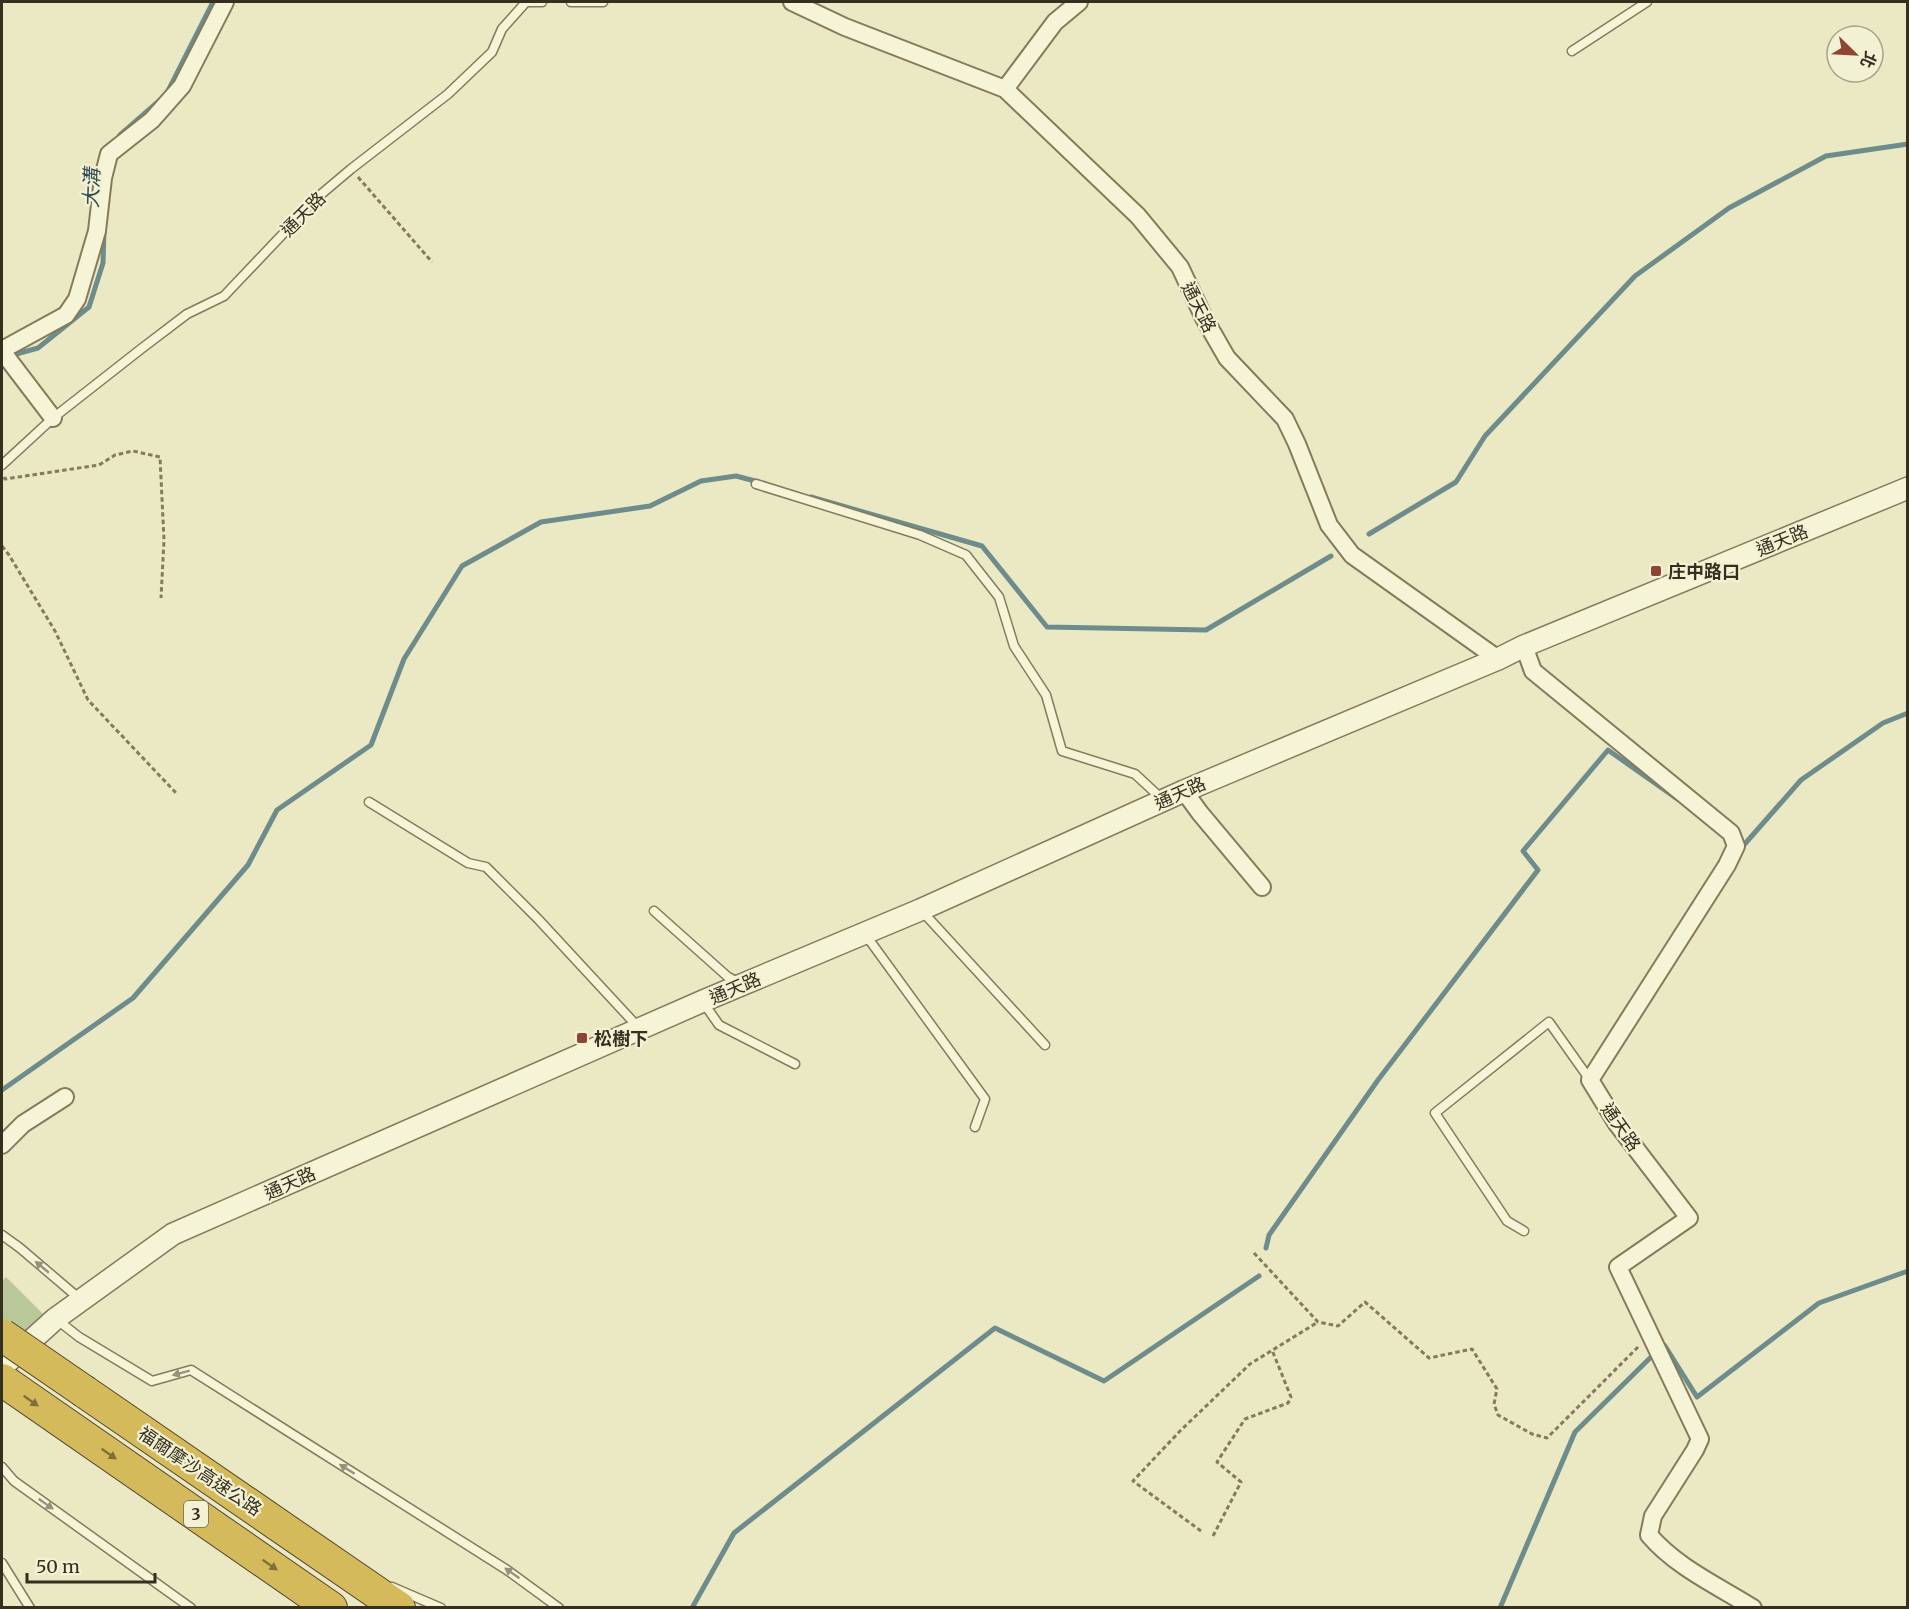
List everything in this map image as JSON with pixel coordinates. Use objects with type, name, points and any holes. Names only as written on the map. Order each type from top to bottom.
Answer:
[{"type":"highway","name":"福爾摩沙高速公路","points":[[2,1335],[331,1561],[393,1596]]},
{"type":"highway","name":"福爾摩沙高速公路","points":[[2,1380],[331,1608]]},
{"type":"street","points":[[53,418],[2,350],[66,315],[77,299],[98,231],[103,178],[109,154],[152,120],[182,86],[225,2]]},
{"type":"street","name":"通天路","points":[[792,2],[845,27],[1005,89],[1138,216],[1179,267],[1227,358],[1285,419],[1329,525],[1352,555],[1498,659]]},
{"type":"street","points":[[1005,89],[1055,22],[1079,2]]},
{"type":"street","name":"通天路","points":[[2,1367],[55,1319],[173,1234],[703,1001],[920,910],[1184,791],[1524,646],[1908,488]]},
{"type":"street","points":[[1524,646],[1533,670],[1731,833],[1736,846],[1727,865],[1590,1080]]},
{"type":"street","points":[[1184,791],[1262,887]]},
{"type":"street","name":"通天路","points":[[1590,1080],[1617,1124],[1689,1218],[1618,1267],[1700,1439],[1653,1516],[1648,1535],[1659,1547],[1694,1572],[1753,1608]]},
{"type":"street","points":[[2,1145],[23,1124],[64,1097]]},
{"type":"lane","name":"通天路","points":[[2,465],[53,418],[187,314],[224,296],[319,196],[448,94],[492,52],[502,29],[526,2],[542,2]]},
{"type":"lane","points":[[571,2],[603,2]]},
{"type":"lane","points":[[1572,51],[1647,2]]},
{"type":"lane","points":[[756,484],[920,534],[966,555],[999,597],[1014,646],[1046,695],[1062,751],[1135,774],[1164,800]]},
{"type":"lane","points":[[369,802],[468,863],[486,867],[538,919],[640,1030]]},
{"type":"lane","points":[[920,910],[1045,1045]]},
{"type":"lane","points":[[654,911],[728,977],[743,984]]},
{"type":"lane","points":[[864,934],[985,1099],[975,1127]]},
{"type":"lane","points":[[703,1001],[719,1024],[795,1064]]},
{"type":"lane","points":[[1524,1231],[1507,1221],[1434,1113],[1549,1022],[1590,1080]]},
{"type":"lane","points":[[2,1235],[81,1300]]},
{"type":"lane","points":[[55,1319],[152,1381],[191,1370],[507,1570],[559,1608]]},
{"type":"lane","points":[[2,1467],[14,1481],[191,1608]]},
{"type":"lane","points":[[331,1561],[375,1579]]},
{"type":"lane","points":[[2,1563],[30,1608]]},
{"type":"lane","points":[[393,1596],[441,1608]]},
{"type":"path","points":[[351,169],[432,262]]},
{"type":"path","points":[[2,472],[5,479],[99,465],[115,455],[133,451],[160,457],[164,540],[161,598]]},
{"type":"path","points":[[2,546],[55,630],[88,700],[177,794]]},
{"type":"path","points":[[1254,1253],[1318,1322],[1338,1326],[1365,1302],[1429,1358],[1472,1349],[1497,1389],[1494,1404],[1498,1415],[1532,1434],[1547,1438],[1650,1335]]},
{"type":"path","points":[[1201,1531],[1133,1480],[1250,1364],[1318,1322]]},
{"type":"path","points":[[1213,1536],[1241,1482],[1217,1462],[1245,1419],[1288,1403],[1290,1397],[1272,1350]]},
{"type":"green space","points":[[6,1277],[43,1314],[2,1351],[2,1281]]},
{"type":"waterway","name":"大溝","points":[[167,93],[213,2]]},
{"type":"waterway","name":"大溝","points":[[120,135],[159,101]]},
{"type":"waterway","points":[[1369,534],[1456,482],[1485,436],[1635,276],[1729,208],[1826,156],[1908,144]]},
{"type":"waterway","name":"大溝","points":[[9,356],[38,348],[89,307],[103,263],[104,231]]},
{"type":"waterway","points":[[2,1090],[133,998],[248,865],[277,810],[371,745],[404,659],[462,566],[541,522],[650,506],[701,481],[736,476],[759,482]]},
{"type":"waterway","points":[[811,497],[982,546],[1047,627],[1206,630],[1331,556]]},
{"type":"waterway","points":[[1743,846],[1801,780],[1883,723],[1908,713]]},
{"type":"waterway","points":[[1266,1248],[1269,1235],[1378,1080],[1538,870],[1523,851],[1608,750],[1676,798]]},
{"type":"waterway","points":[[1665,1346],[1697,1397],[1819,1303],[1908,1271]]},
{"type":"waterway","points":[[692,1608],[734,1533],[995,1328],[1104,1381],[1259,1276]]},
{"type":"waterway","points":[[1500,1608],[1575,1432],[1650,1358]]},
{"type":"place","name":"庄中路口","points":[[1656,571]]},
{"type":"place","name":"松樹下","points":[[582,1038]]}]
